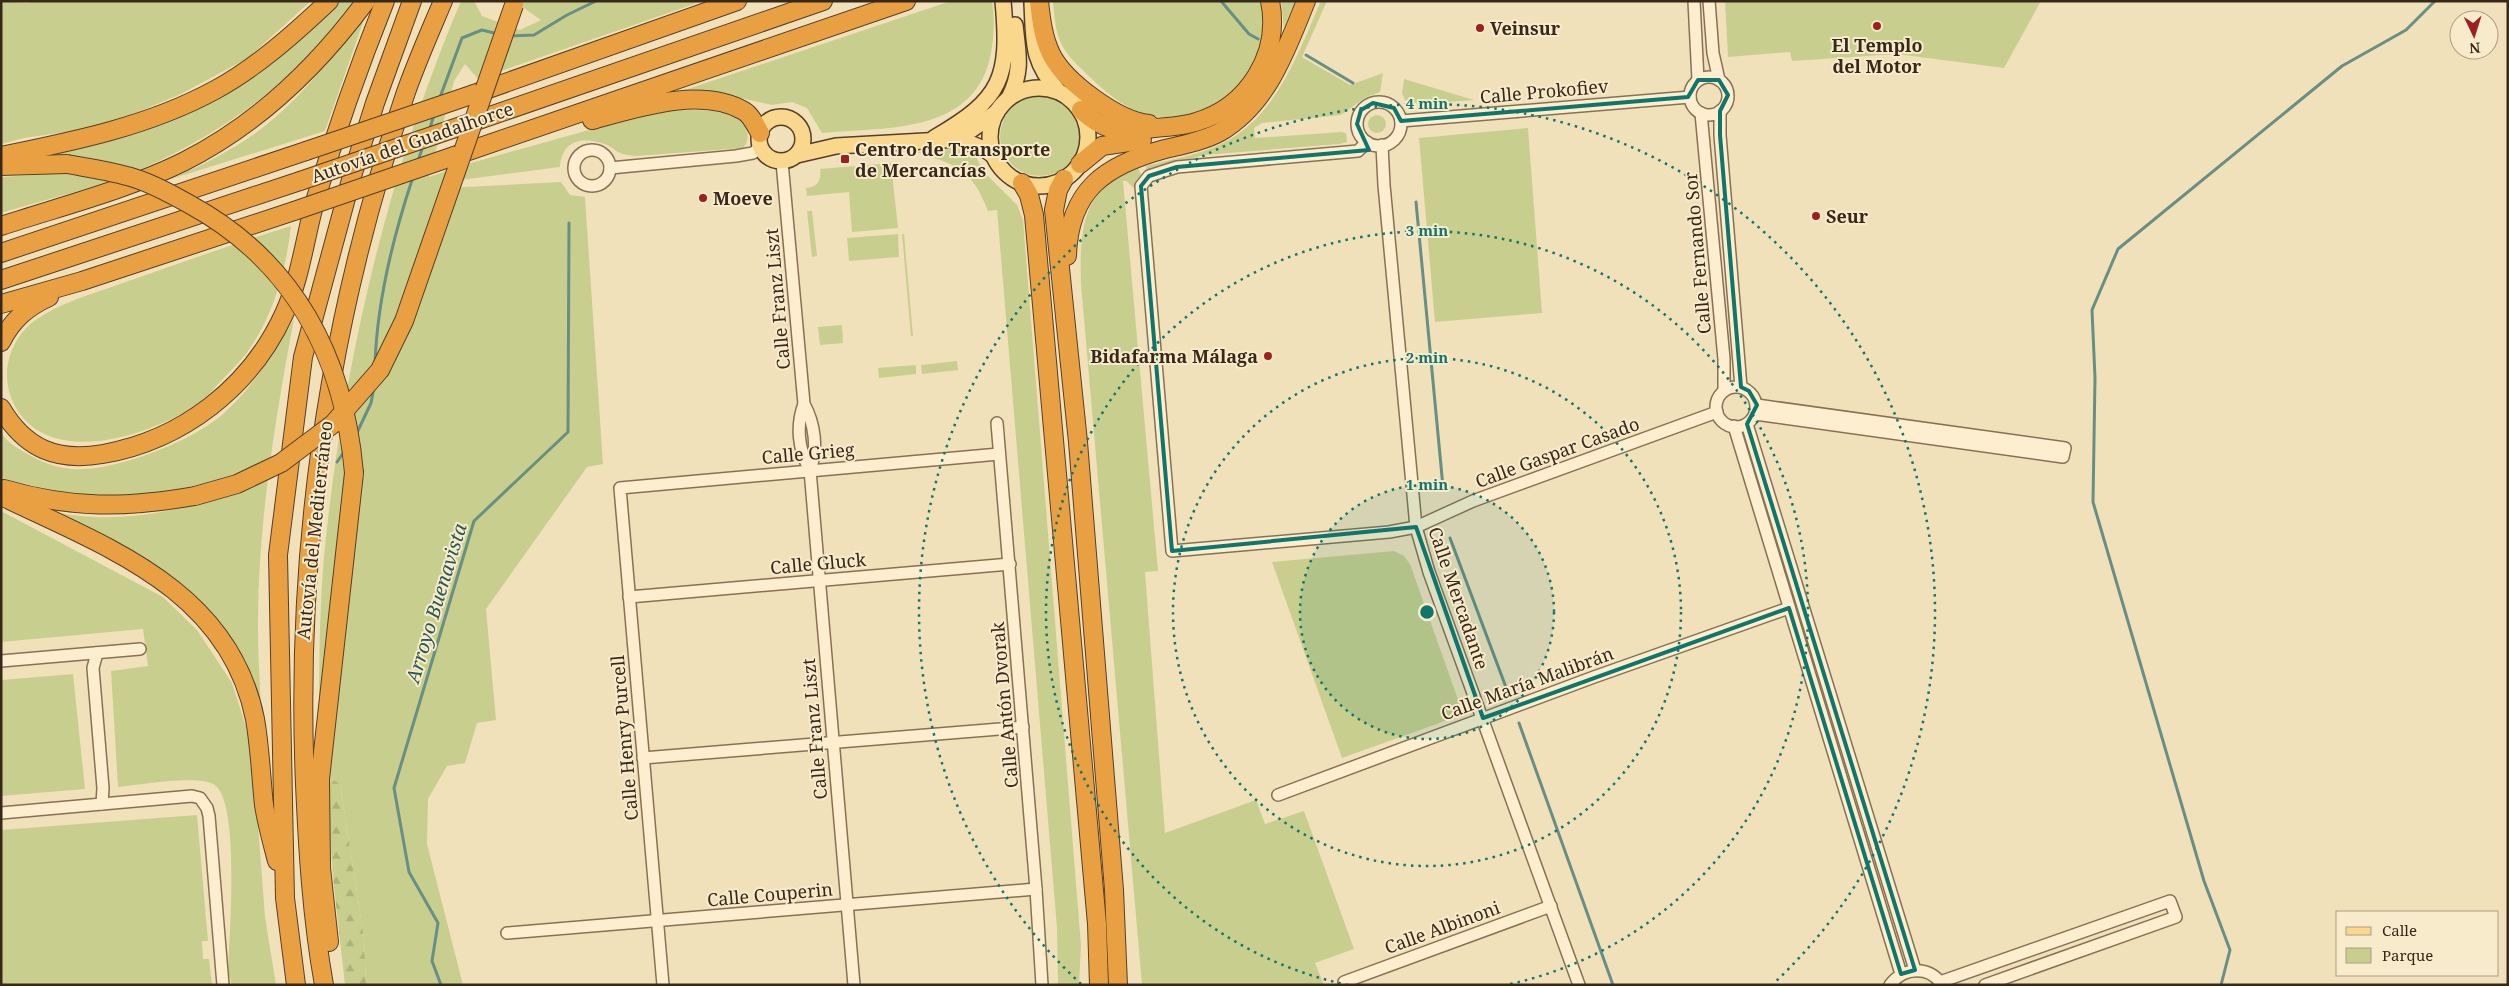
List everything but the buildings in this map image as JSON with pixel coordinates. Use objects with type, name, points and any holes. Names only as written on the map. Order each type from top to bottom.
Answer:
[{"type":"highway","points":[[1,156],[106,133],[180,107],[216,90],[254,65],[293,35],[329,1]]},
{"type":"highway","points":[[1,226],[139,181],[184,161],[227,137],[255,117],[303,76],[343,33],[366,1]]},
{"type":"highway","points":[[1,408],[15,430],[34,446],[59,455],[86,457],[119,451],[157,439],[197,418],[234,386],[264,348],[284,314],[300,266],[316,199],[354,81],[385,1]]},
{"type":"highway","name":"Autovía del Mediterráneo","points":[[296,985],[285,898],[278,555],[304,357],[352,176],[375,104],[412,1]]},
{"type":"highway","name":"Autovía del Mediterráneo","points":[[324,985],[309,872],[303,749],[302,648],[314,498],[333,360],[365,228],[405,94],[443,1]]},
{"type":"highway","name":"Autovía del Guadalhorce","points":[[1,253],[306,152],[737,1]]},
{"type":"highway","name":"Autovía del Guadalhorce","points":[[1,280],[300,181],[823,1]]},
{"type":"highway","points":[[1,304],[82,281],[294,211],[906,1]]},
{"type":"highway","points":[[1039,1],[1042,32],[1051,55],[1064,72],[1102,105],[1124,117],[1145,124],[1177,127]]},
{"type":"highway","points":[[1081,110],[1109,128],[1122,131],[1177,127],[1198,122],[1223,110],[1244,93],[1261,72],[1270,45],[1273,17],[1270,1]]},
{"type":"highway","points":[[1068,344],[1068,234],[1077,206],[1092,185],[1110,170],[1137,156],[1219,132],[1240,116],[1257,100],[1277,71],[1306,1]]},
{"type":"highway","points":[[1,488],[55,502],[108,506],[146,504],[195,496],[237,484],[281,463],[333,424],[380,370],[404,321],[515,3]]},
{"type":"highway","points":[[515,135],[565,128],[644,105],[699,100],[730,105],[746,112],[760,140]]},
{"type":"highway","points":[[1080,164],[1102,146],[1204,131],[1240,116]]},
{"type":"highway","points":[[1,166],[67,164],[135,178],[165,190],[212,216],[238,235],[262,257],[295,298],[321,342],[335,375],[347,417],[354,473],[320,779],[321,868],[334,985]]},
{"type":"highway","points":[[1064,179],[1058,190],[1054,210],[1068,344],[1114,890],[1118,985]]},
{"type":"highway","points":[[1022,183],[1029,195],[1034,215],[1097,924],[1099,985]]},
{"type":"highway","points":[[1,342],[10,325],[32,304],[82,281]]},
{"type":"highway","points":[[1,496],[143,566],[170,585],[205,619],[218,637],[233,659],[255,718],[264,807],[285,898]]},
{"type":"highway","points":[[1114,890],[1124,915],[1130,985]]},
{"type":"highway","points":[[1089,985],[1090,949],[1097,924]]},
{"type":"main road","points":[[933,139],[970,117],[992,91],[1002,72],[1006,55],[1003,1]]},
{"type":"main road","points":[[933,139],[971,130],[997,112],[1009,98],[1018,81],[1019,67],[1012,1]]},
{"type":"main road","points":[[836,146],[817,142],[791,119],[784,117],[769,121],[760,140],[768,158],[782,162],[797,155],[836,146],[933,139],[960,139],[978,146],[994,156],[1005,172],[1022,183],[1044,186],[1064,179],[1080,164],[1086,152],[1088,137],[1086,123],[1081,110],[1071,99],[1059,92],[1044,75],[1038,63],[1032,1]]},
{"type":"main road","points":[[1009,98],[1033,88],[1059,92]]},
{"type":"main road","points":[[994,156],[990,134],[997,112]]},
{"type":"main road","points":[[797,155],[803,143],[802,130]]},
{"type":"street","points":[[1694,1],[1698,80],[1691,91],[1690,97],[1696,109],[1701,113],[1708,114],[1720,111],[1727,103],[1726,87],[1719,80],[1712,77],[1698,80]]},
{"type":"street","points":[[1709,1],[1713,53],[1719,80]]},
{"type":"street","name":"Calle Prokofiev","points":[[1401,121],[1690,97]]},
{"type":"street","points":[[1381,102],[1394,108],[1401,121],[1400,128],[1394,139],[1382,145],[1367,142],[1358,131],[1357,124],[1362,110],[1367,106],[1381,102]]},
{"type":"street","name":"Calle Fernando Sor","points":[[1720,111],[1720,135],[1741,387]]},
{"type":"street","name":"Calle Fernando Sor","points":[[1701,113],[1724,350],[1724,390]]},
{"type":"street","points":[[610,168],[753,153],[760,140]]},
{"type":"street","name":"Calle Gaspar Casado","points":[[1367,142],[1358,151],[1177,167],[1149,176],[1141,186],[1172,551],[1389,532],[1416,527],[1473,501],[1717,412]]},
{"type":"street","name":"Calle Mercadante","points":[[1382,145],[1384,185],[1416,527],[1429,572],[1579,985]]},
{"type":"street","name":"Calle Franz Liszt","points":[[782,162],[804,404],[798,419],[802,458],[810,470],[854,985]]},
{"type":"street","points":[[1747,424],[1734,426],[1721,420],[1717,412],[1717,400],[1724,390],[1741,387],[1749,391],[1756,409]]},
{"type":"street","points":[[1756,409],[2065,448],[2064,457],[1756,409]]},
{"type":"street","points":[[1756,409],[1747,424],[1915,970]]},
{"type":"street","name":"Calle Antón Dvorak","points":[[997,423],[1010,564],[1042,985]]},
{"type":"street","points":[[1734,426],[1901,974]]},
{"type":"street","name":"Calle Grieg","points":[[620,488],[999,454]]},
{"type":"street","name":"Calle Henry Purcell","points":[[620,488],[663,985]]},
{"type":"street","name":"Calle Gluck","points":[[628,597],[1010,564]]},
{"type":"street","name":"Calle María Malibrán","points":[[1278,795],[1483,718],[1789,608]]},
{"type":"street","points":[[1,661],[140,649]]},
{"type":"street","points":[[97,653],[93,668],[103,788],[102,804]]},
{"type":"street","points":[[643,758],[1023,727]]},
{"type":"street","points":[[1,812],[192,796],[200,798],[204,802],[208,816],[223,985]]},
{"type":"street","name":"Calle Couperin","points":[[507,933],[1036,889]]},
{"type":"street","points":[[1890,985],[1901,974],[1915,970],[1929,973],[1941,983],[2170,902],[2176,917],[1985,985]]},
{"type":"street","name":"Calle Albinoni","points":[[1344,982],[1551,906]]},
{"type":"highlighted area","points":[[1698,80],[1719,80],[1728,95],[1720,111],[1720,135],[1741,387],[1749,391],[1757,405],[1747,424],[1915,970],[1901,974],[1789,608],[1483,718],[1416,527],[1172,551],[1141,186],[1149,176],[1177,167],[1369,150],[1357,124],[1361,110],[1373,103],[1394,108],[1401,121],[1688,97]]},
{"type":"green space","points":[[1,1],[29,3],[30,1],[311,1],[248,58],[181,94],[102,127],[24,138],[1,144]]},
{"type":"green space","points":[[338,1],[355,1],[335,28],[312,53],[262,98],[206,136],[176,153],[129,174],[1,213],[1,177],[35,175],[39,170],[67,158],[39,154],[117,139],[148,129],[209,102],[265,67],[291,47]]},
{"type":"green space","points":[[461,1],[474,1],[482,16],[520,30],[541,20],[521,6],[522,1],[703,1],[478,79],[465,64],[454,81],[429,177],[478,161],[616,122],[671,111],[712,111],[733,116],[746,127],[748,139],[743,148],[636,156],[620,153],[598,142],[583,141],[570,145],[565,150],[560,167],[446,182],[445,188],[561,182],[570,195],[585,197],[603,464],[587,467],[486,609],[496,720],[477,723],[465,763],[447,766],[428,799],[427,844],[463,985],[366,985],[364,938],[340,784],[330,778],[358,521],[361,475],[319,733],[320,622],[324,556],[343,414],[356,343],[372,273],[411,135],[434,68]]},
{"type":"green space","points":[[951,1],[992,1],[994,30],[990,58],[980,83],[965,101],[945,114],[923,122],[872,130],[822,133],[807,108],[792,102],[772,105],[714,92],[670,95]]},
{"type":"green space","points":[[1053,1],[1260,1],[1263,25],[1259,48],[1251,69],[1237,87],[1220,102],[1200,112],[1177,117],[1153,116],[1127,107],[1113,97],[1067,53],[1062,46],[1056,27]]},
{"type":"green space","points":[[1281,1],[1295,1],[1284,28]]},
{"type":"green space","points":[[1321,1],[1327,1],[1302,57],[1350,85],[1383,73],[1380,92],[1366,97],[1341,115],[1262,123],[1254,128],[1255,138],[1341,132],[1346,133],[1347,142],[1204,155],[1147,171],[1146,166],[1195,154],[1223,143],[1242,131],[1258,117],[1284,81]]},
{"type":"green space","name":"El Templo del Motor","points":[[1725,1],[2041,1],[2004,68],[1897,54],[1792,61],[1790,52],[1728,57]]},
{"type":"green space","points":[[366,14],[325,131],[171,179],[206,163],[250,137],[276,117],[304,90]]},
{"type":"green space","points":[[1404,79],[1474,100],[1419,104],[1405,100],[1402,93]]},
{"type":"green space","points":[[1032,96],[1048,96],[1069,107],[1080,128],[1080,144],[1069,165],[1048,176],[1032,176],[1018,170],[1006,158],[1000,144],[1000,128],[1006,114],[1018,102]]},
{"type":"green space","points":[[1377,115],[1385,120],[1386,124],[1381,132],[1377,133],[1369,128],[1368,124],[1373,116]]},
{"type":"green space","points":[[1528,128],[1542,313],[1435,322],[1419,138]]},
{"type":"green space","points":[[952,149],[966,150],[976,157],[985,173],[1017,205],[1023,220],[1081,946],[1079,985],[1058,985],[1057,928],[997,210],[988,211],[976,186],[969,177],[953,165],[916,152]]},
{"type":"green space","points":[[891,163],[898,228],[852,232],[849,192],[807,196],[806,188],[818,183],[820,169]]},
{"type":"green space","points":[[1138,167],[1141,175],[1135,189],[1126,181],[1123,181],[1158,571],[1145,572],[1165,833],[1256,800],[1265,824],[1304,811],[1354,949],[1315,963],[1324,985],[1142,985],[1081,284],[1084,227],[1094,200],[1102,189],[1113,180]]},
{"type":"green space","points":[[807,211],[812,211],[817,256],[812,257]]},
{"type":"green space","points":[[291,226],[282,277],[264,325],[243,357],[200,402],[182,414],[136,433],[86,442],[62,440],[41,432],[19,413],[9,392],[7,381],[9,359],[18,338],[34,321],[54,309],[87,295]]},
{"type":"green space","points":[[898,234],[899,257],[849,261],[847,238]]},
{"type":"green space","points":[[902,234],[904,234],[913,336],[911,336]]},
{"type":"green space","points":[[294,319],[274,435],[264,514],[258,593],[261,708],[250,683],[204,608],[47,510],[85,516],[122,517],[141,515],[197,504],[193,489],[150,495],[75,496],[1,478],[1,432],[11,444],[30,455],[47,463],[73,469],[90,469],[110,465],[153,453],[211,424],[235,403],[254,381]]},
{"type":"green space","points":[[842,325],[843,343],[820,345],[818,327]]},
{"type":"green space","points":[[957,361],[958,370],[922,374],[921,365]]},
{"type":"green space","points":[[916,365],[916,374],[879,378],[878,368]]},
{"type":"green space","points":[[1,511],[163,597],[197,630],[232,683],[248,733],[258,824],[265,917],[276,985],[232,985],[228,971],[231,902],[230,841],[227,814],[222,794],[213,784],[193,780],[118,787],[111,671],[148,666],[143,629],[1,642]]},
{"type":"green space","points":[[1394,551],[1404,556],[1410,564],[1461,708],[1456,717],[1342,758],[1272,562]]},
{"type":"green space","points":[[73,674],[85,789],[1,796],[1,680]]},
{"type":"green space","points":[[330,778],[340,784],[364,938],[366,985],[345,985],[333,878],[327,798]]},
{"type":"green space","points":[[197,815],[208,941],[202,941],[203,959],[209,959],[212,985],[1,985],[1,830]]},
{"type":"waterway","points":[[509,36],[534,35],[567,15],[596,1]]},
{"type":"waterway","points":[[1221,1],[1249,34],[1258,39]]},
{"type":"waterway","points":[[2221,985],[2230,950],[2204,881],[2093,502],[2095,378],[2092,310],[2118,249],[2342,66],[2406,30],[2435,1]]},
{"type":"waterway","points":[[439,100],[462,38],[482,30],[498,34]]},
{"type":"waterway","points":[[1306,55],[1353,83]]},
{"type":"waterway","points":[[429,131],[434,115]]},
{"type":"waterway","points":[[418,161],[423,146]]},
{"type":"waterway","points":[[375,364],[376,341],[383,293],[399,222],[413,177]]},
{"type":"waterway","points":[[1416,202],[1443,487]]},
{"type":"waterway","name":"Arroyo Buenavista","points":[[441,985],[432,961],[438,923],[409,872],[394,788],[474,521],[568,432],[569,223]]},
{"type":"waterway","points":[[355,437],[371,403],[374,387]]},
{"type":"waterway","points":[[337,462],[344,452]]},
{"type":"waterway","points":[[1450,538],[1507,690]]},
{"type":"waterway","points":[[1519,723],[1613,985]]},
{"type":"place","name":"El Templo del Motor","points":[[1877,26]]},
{"type":"place","name":"Veinsur","points":[[1480,28]]},
{"type":"place","name":"Centro de Transporte de Mercancías","points":[[845,159]]},
{"type":"place","name":"Moeve","points":[[703,198]]},
{"type":"place","name":"Seur","points":[[1816,216]]},
{"type":"place","name":"Bidafarma Málaga","points":[[1268,356]]}]
